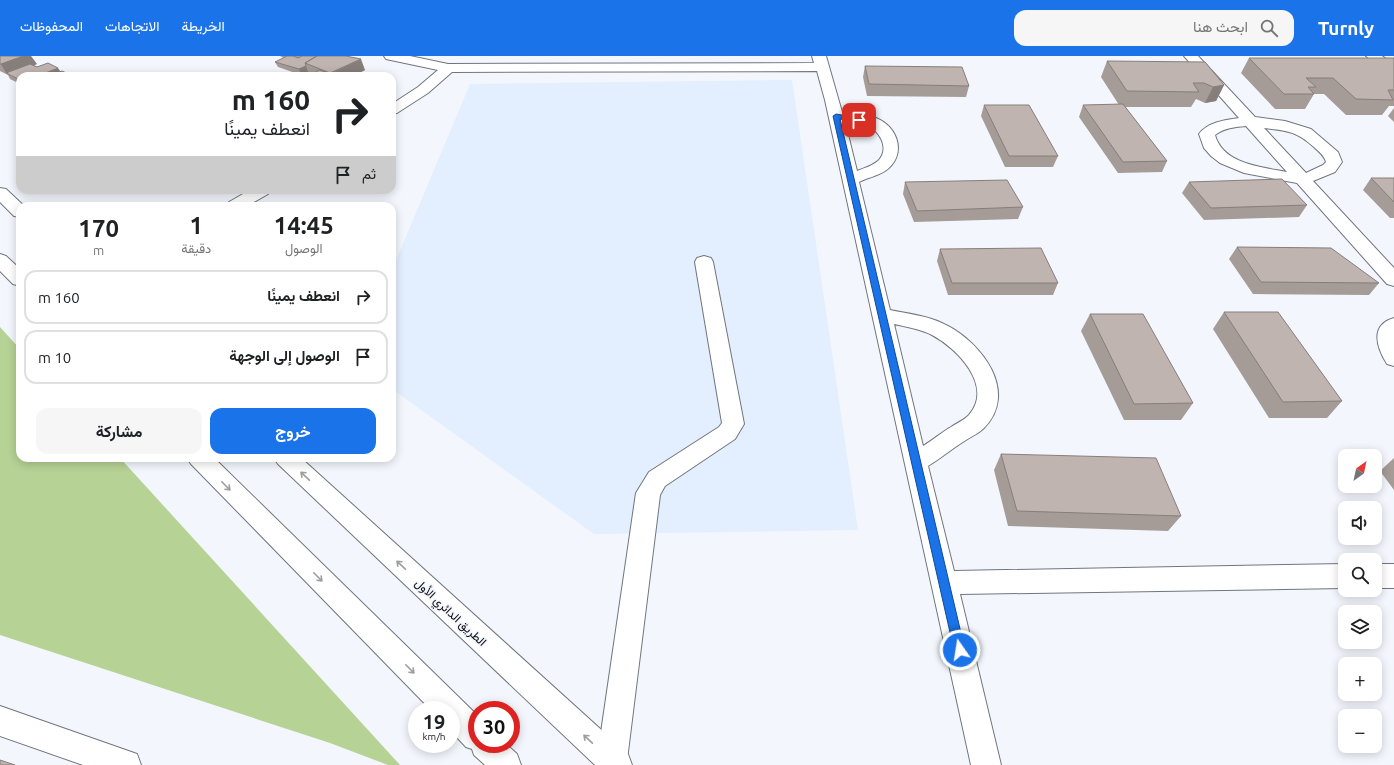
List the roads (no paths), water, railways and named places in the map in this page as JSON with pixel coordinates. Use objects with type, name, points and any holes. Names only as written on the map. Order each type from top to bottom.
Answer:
[{"type":"street","points":[[391,56],[448,68],[820,62],[836,116],[851,179],[986,765]]},
{"type":"street","points":[[1191,56],[1394,280]]},
{"type":"street","points":[[1373,56],[1392,69]]},
{"type":"street","points":[[396,107],[428,86],[448,68]]},
{"type":"street","points":[[836,116],[871,122],[887,133],[892,140],[888,159],[880,167],[851,179]]},
{"type":"street","points":[[1250,121],[1285,126],[1306,132],[1332,156],[1334,162],[1331,167],[1303,179],[1246,168],[1231,163],[1218,155],[1207,139],[1207,134],[1211,130],[1226,125],[1250,121]]},
{"type":"street","points":[[0,193],[16,208]]},
{"type":"street","points":[[242,202],[255,194]]},
{"type":"street","points":[[0,260],[16,276]]},
{"type":"street","points":[[614,763],[648,493],[658,479],[727,433],[733,424],[704,262]]},
{"type":"street","points":[[882,315],[937,328],[949,335],[974,356],[982,371],[988,392],[984,410],[976,422],[916,462]]},
{"type":"street","points":[[1394,325],[1387,337],[1387,347],[1394,359]]},
{"type":"street","points":[[203,462],[442,701]]},
{"type":"street","name":"الطريق الدائري الأول","points":[[290,462],[614,763]]},
{"type":"street","points":[[944,583],[1338,576]]},
{"type":"street","points":[[1382,576],[1394,576]]},
{"type":"street","points":[[460,719],[468,727]]},
{"type":"street","points":[[0,721],[126,765]]},
{"type":"street","points":[[494,753],[506,765]]}]
